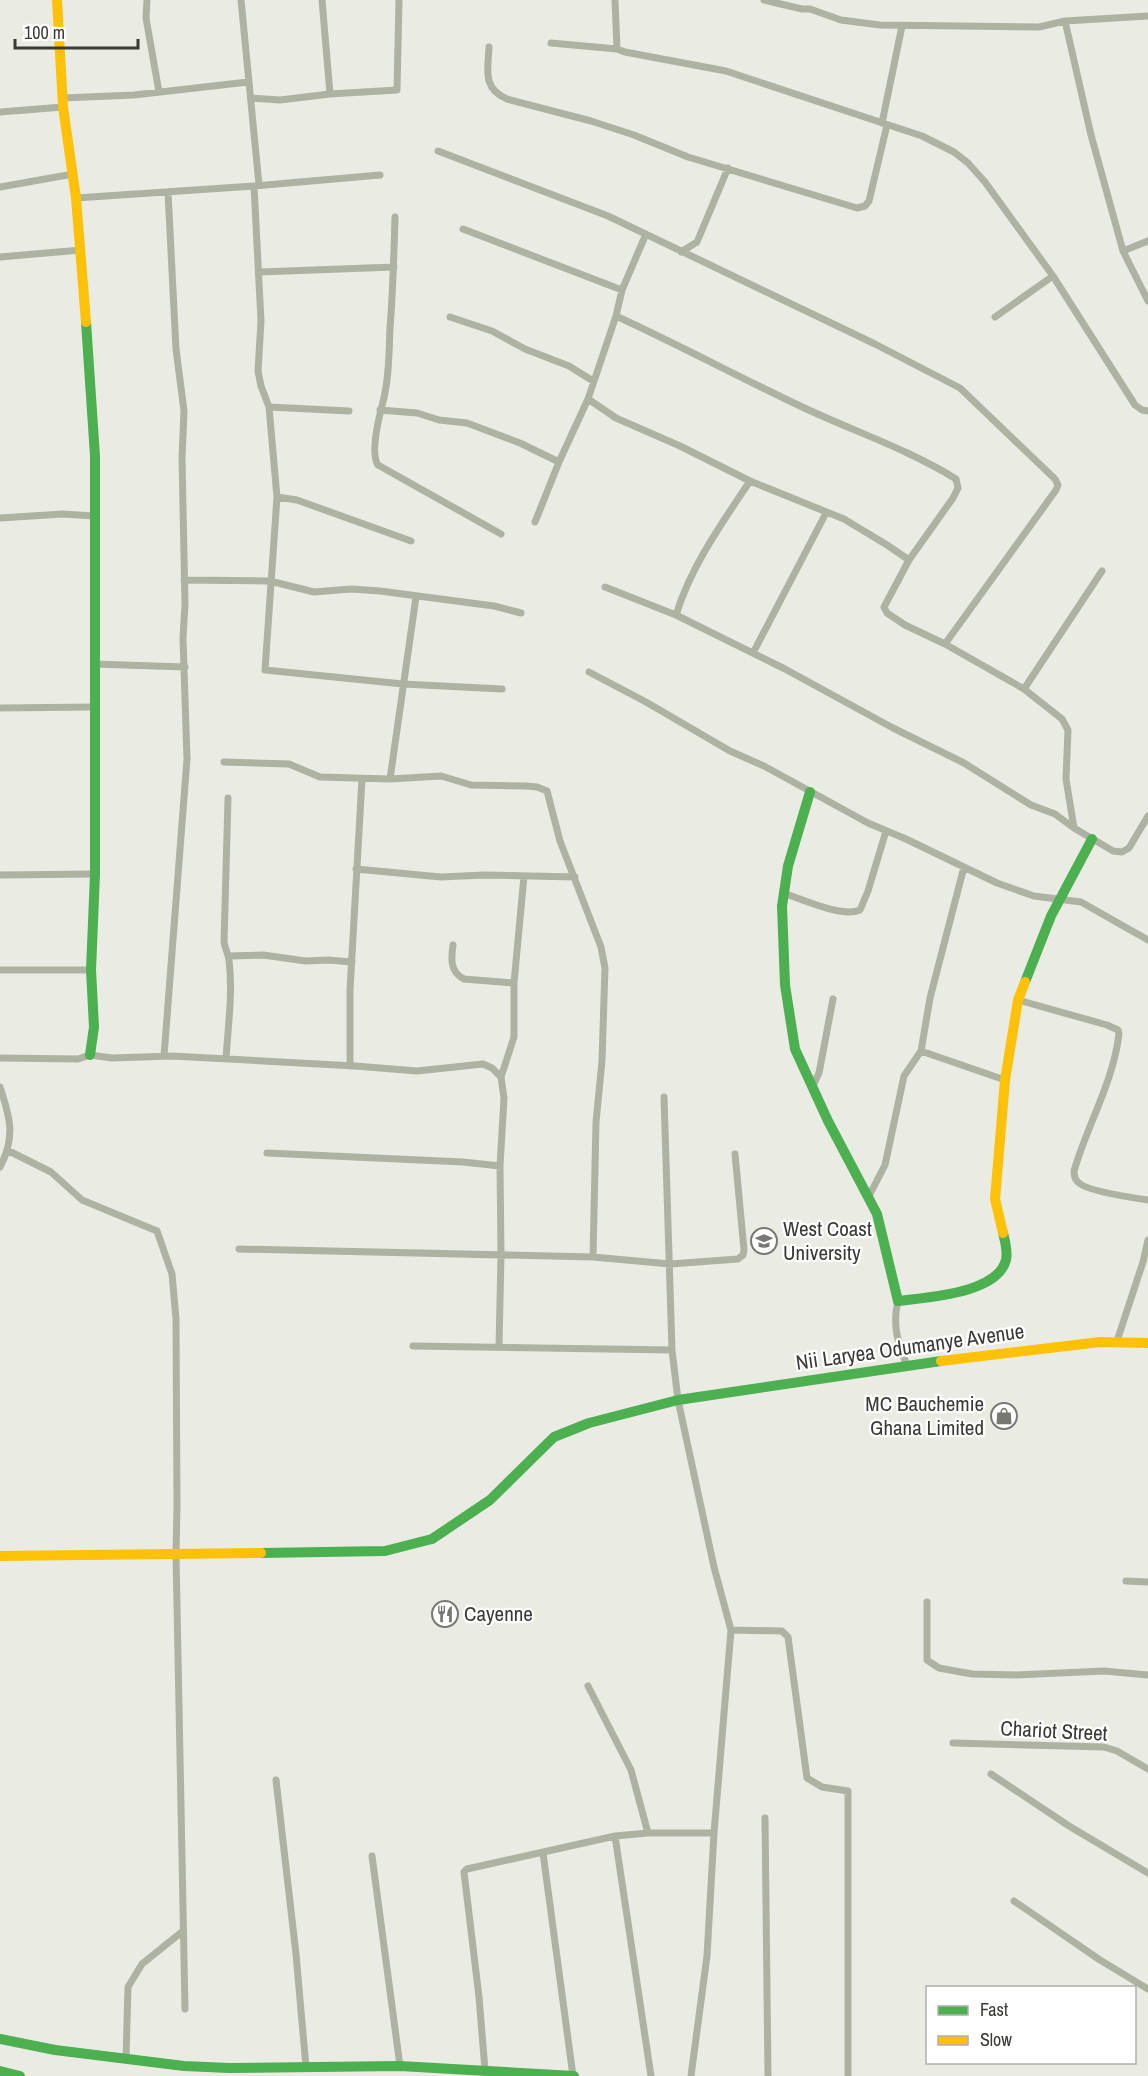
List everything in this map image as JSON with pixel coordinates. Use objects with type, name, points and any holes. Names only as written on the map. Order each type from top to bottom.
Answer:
[{"type":"street","points":[[57,0],[63,102],[81,250],[96,496],[94,516],[94,874],[91,970],[94,1028],[90,1055]]},
{"type":"street","points":[[147,0],[146,18],[159,92]]},
{"type":"street","points":[[241,0],[257,185],[261,321],[258,371],[269,407],[277,497],[265,670],[403,684],[502,689]]},
{"type":"street","points":[[322,0],[330,94]]},
{"type":"street","points":[[250,98],[279,100],[397,90],[399,0]]},
{"type":"street","points":[[615,0],[617,49]]},
{"type":"street","points":[[764,0],[810,9],[841,20],[902,26],[1039,27],[1065,21],[1148,16]]},
{"type":"street","points":[[797,0],[802,9]]},
{"type":"street","points":[[1065,21],[1091,135],[1123,251],[1148,301]]},
{"type":"street","points":[[489,47],[488,79],[491,88],[507,99],[591,121],[634,135],[688,157],[857,208],[865,206],[869,201],[902,26]]},
{"type":"street","points":[[551,43],[617,49],[726,71],[803,99],[922,136],[942,146],[968,163],[985,182],[1053,276],[1135,405],[1148,411]]},
{"type":"street","points":[[0,112],[63,102],[248,82]]},
{"type":"street","points":[[438,151],[608,216],[865,339],[960,388],[1055,479],[1058,485],[1056,490],[945,644]]},
{"type":"street","points":[[681,252],[697,242],[728,168]]},
{"type":"street","points":[[0,187],[73,174]]},
{"type":"street","points":[[76,198],[380,175]]},
{"type":"street","points":[[164,1056],[187,759],[183,638],[185,604],[183,411],[176,349],[168,192]]},
{"type":"street","points":[[395,217],[387,385],[380,410],[375,460],[378,465],[501,534]]},
{"type":"street","points":[[463,229],[622,290]]},
{"type":"street","points":[[535,522],[588,399],[616,316],[622,290],[646,234]]},
{"type":"street","points":[[1123,251],[1148,242]]},
{"type":"street","points":[[0,257],[81,250]]},
{"type":"street","points":[[260,272],[394,267]]},
{"type":"street","points":[[995,317],[1053,276]]},
{"type":"street","points":[[616,316],[671,341],[797,405],[914,456],[956,479],[958,488],[953,498],[909,560],[884,607],[887,614],[905,625],[945,644],[1024,688],[1066,724],[1068,730],[1066,779],[1074,828]]},
{"type":"street","points":[[450,317],[492,331],[525,349],[569,366],[593,381]]},
{"type":"street","points":[[588,399],[616,418],[680,446],[750,481],[814,506],[863,530],[909,560]]},
{"type":"street","points":[[269,407],[349,411]]},
{"type":"street","points":[[380,410],[417,413],[439,420],[467,423],[520,443],[559,462]]},
{"type":"street","points":[[676,615],[694,573],[719,526],[750,481]]},
{"type":"street","points":[[277,497],[297,500],[411,541]]},
{"type":"street","points":[[753,653],[826,513]]},
{"type":"street","points":[[0,518],[63,514],[94,516]]},
{"type":"street","points":[[1024,688],[1102,571]]},
{"type":"street","points":[[184,580],[270,581],[314,592],[366,590],[494,606],[521,613]]},
{"type":"street","points":[[605,587],[676,615],[702,630],[785,669],[892,728],[964,763],[1031,805],[1055,814],[1113,851],[1122,852],[1129,848],[1148,816]]},
{"type":"street","points":[[390,779],[416,597]]},
{"type":"street","points":[[94,664],[185,668]]},
{"type":"street","points":[[589,672],[730,751],[764,766],[868,824],[997,884],[1034,896],[1082,902],[1148,940]]},
{"type":"street","points":[[0,708],[94,707]]},
{"type":"street","points":[[224,762],[289,764],[320,777],[390,779],[441,776],[471,785],[526,786],[547,791],[560,841],[601,947],[605,968],[602,1061],[597,1113],[593,1257]]},
{"type":"street","points":[[350,1066],[352,962],[362,779]]},
{"type":"street","points":[[810,792],[788,866],[783,893],[785,985],[795,1049],[812,1088],[878,1214],[898,1301],[895,1316],[896,1329],[907,1365]]},
{"type":"street","points":[[226,1059],[231,985],[229,956],[225,951],[224,942],[228,798]]},
{"type":"street","points":[[783,893],[838,911],[851,913],[860,910],[886,831]]},
{"type":"street","points":[[898,1301],[976,1287],[988,1282],[1002,1268],[1006,1260],[994,1199],[1005,1080],[1018,1000],[1041,938],[1059,899],[1092,839]]},
{"type":"street","points":[[869,1196],[885,1165],[904,1076],[921,1052],[930,998],[964,867]]},
{"type":"street","points":[[356,869],[441,878],[484,875],[575,877]]},
{"type":"street","points":[[0,875],[94,874]]},
{"type":"street","points":[[499,1347],[500,1166],[504,1098],[501,1077],[514,1037],[514,983],[524,876]]},
{"type":"street","points":[[453,945],[452,963],[457,975],[464,979],[514,983]]},
{"type":"street","points":[[229,956],[263,955],[306,962],[328,960],[352,962]]},
{"type":"street","points":[[0,970],[91,970]]},
{"type":"street","points":[[812,1088],[819,1072],[833,999]]},
{"type":"street","points":[[1018,1000],[1118,1030],[1113,1069],[1089,1126],[1074,1171],[1074,1178],[1080,1185],[1148,1201]]},
{"type":"street","points":[[921,1052],[1005,1080]]},
{"type":"street","points":[[0,1058],[78,1059],[90,1055],[112,1059],[164,1056],[417,1071],[483,1064],[492,1068],[501,1077]]},
{"type":"street","points":[[0,1087],[10,1117],[9,1151],[0,1167]]},
{"type":"street","points":[[664,1097],[672,1350],[678,1400],[714,1567],[731,1630],[706,1956],[691,2076]]},
{"type":"street","points":[[9,1151],[51,1172],[82,1200],[157,1231],[172,1274],[176,1319],[176,1555],[185,2009]]},
{"type":"street","points":[[267,1153],[463,1162],[500,1166]]},
{"type":"street","points":[[239,1249],[593,1257],[670,1264],[738,1259],[743,1255],[744,1250],[735,1154]]},
{"type":"street","points":[[1117,1341],[1148,1240]]},
{"type":"street","name":"Nii Laryea Odumanye Avenue","points":[[0,1556],[385,1551],[432,1539],[490,1500],[554,1437],[589,1423],[678,1400],[907,1365],[1117,1341],[1148,1343]]},
{"type":"street","points":[[413,1346],[672,1350]]},
{"type":"street","points":[[1126,1581],[1148,1582]]},
{"type":"street","points":[[927,1602],[927,1660],[939,1668],[956,1672],[997,1674],[1104,1671],[1148,1675]]},
{"type":"street","points":[[731,1630],[782,1631],[788,1638],[807,1778],[822,1787],[848,1791],[848,2076]]},
{"type":"street","points":[[588,1686],[631,1770],[648,1833]]},
{"type":"street","name":"Chariot Street","points":[[953,1743],[1104,1747],[1117,1750],[1148,1768]]},
{"type":"street","points":[[991,1774],[1069,1826],[1148,1873]]},
{"type":"street","points":[[276,1780],[295,1942],[306,2067]]},
{"type":"street","points":[[765,1818],[768,2076]]},
{"type":"street","points":[[485,2070],[464,1872],[467,1869],[615,1836],[648,1833],[714,1833]]},
{"type":"street","points":[[615,1836],[651,2076]]},
{"type":"street","points":[[0,2039],[55,2050],[184,2066],[400,2066],[574,2076],[543,1853]]},
{"type":"street","points":[[372,1856],[400,2066]]},
{"type":"street","points":[[1014,1901],[1100,1960],[1148,1989]]},
{"type":"street","points":[[126,2059],[128,1988],[142,1964],[183,1930]]},
{"type":"street","points":[[0,2072],[20,2076]]},
{"type":"traffic: fast","points":[[86,322],[95,456],[95,874],[91,970],[94,1027],[90,1055]]},
{"type":"traffic: fast","points":[[810,792],[788,866],[782,906],[785,985],[795,1049],[828,1121],[877,1214],[898,1301],[960,1292],[989,1280],[1000,1271],[1006,1260],[1003,1233]]},
{"type":"traffic: fast","points":[[1025,982],[1051,916],[1092,839]]},
{"type":"traffic: fast","points":[[261,1553],[385,1551],[432,1539],[490,1500],[554,1437],[589,1423],[678,1400],[941,1361]]},
{"type":"traffic: fast","points":[[0,2039],[55,2050],[184,2066],[229,2068],[400,2066],[574,2076]]},
{"type":"traffic: fast","points":[[0,2071],[20,2076]]},
{"type":"traffic: slow","points":[[57,0],[63,107],[76,198],[86,322]]},
{"type":"traffic: slow","points":[[1003,1233],[995,1199],[1005,1080],[1018,1000],[1025,982]]},
{"type":"traffic: slow","points":[[941,1361],[1100,1342],[1148,1343]]},
{"type":"traffic: slow","points":[[0,1556],[261,1553]]},
{"type":"place","name":"West Coast University","points":[[764,1241]]},
{"type":"place","name":"MC Bauchemie Ghana Limited","points":[[1004,1416]]},
{"type":"place","name":"Cayenne","points":[[445,1614]]}]
